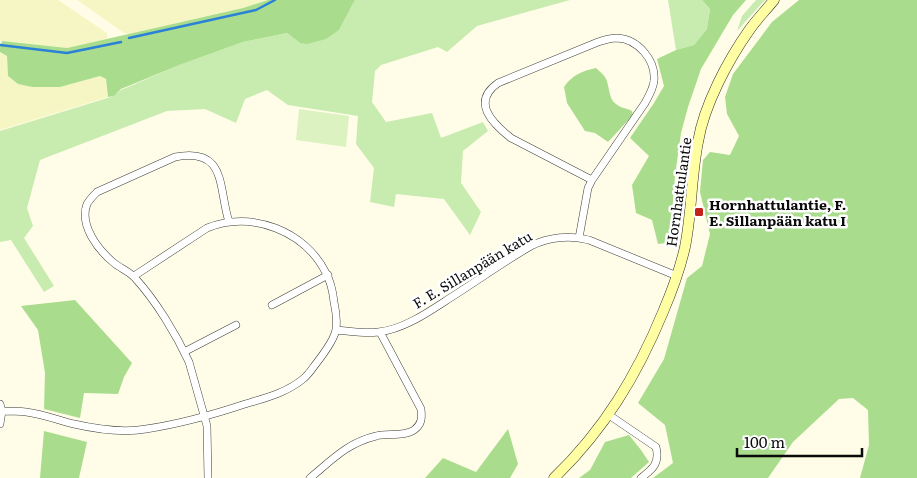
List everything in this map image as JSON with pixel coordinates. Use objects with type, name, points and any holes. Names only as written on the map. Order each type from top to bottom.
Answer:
[{"type":"street","name":"Hornhattulantie","points":[[554,478],[572,461],[609,415],[620,399],[651,340],[677,276],[685,248],[698,141],[703,120],[722,74],[751,28],[774,0]]},
{"type":"street","name":"Hornhattulantie","points":[[766,11],[778,0]]},
{"type":"street","points":[[579,238],[588,188],[652,90],[653,72],[647,55],[635,43],[626,39],[609,38],[498,83],[487,93],[485,100],[489,116],[506,135],[592,180]]},
{"type":"street","points":[[208,478],[207,426],[189,362],[159,310],[134,276],[115,264],[95,242],[86,224],[86,206],[90,198],[97,192],[175,157],[186,155],[198,156],[215,166],[219,174],[229,222]]},
{"type":"street","points":[[0,424],[1,409],[27,412],[76,424],[128,431],[157,428],[205,416],[280,393],[304,378],[325,353],[336,330],[335,308],[328,276],[313,253],[283,230],[262,224],[229,222],[207,228],[134,276]]},
{"type":"street","name":"F. E. Sillanpään katu","points":[[336,330],[363,333],[380,332],[411,321],[531,246],[548,240],[579,238],[588,240],[677,276]]},
{"type":"street","points":[[272,305],[328,276]]},
{"type":"street","points":[[184,352],[236,325]]},
{"type":"street","points":[[310,478],[347,447],[376,436],[413,431],[422,420],[421,409],[380,332]]},
{"type":"street","points":[[609,415],[656,447],[658,454],[654,466],[641,478]]},
{"type":"green space","points":[[0,0],[58,0],[107,33],[107,38],[67,48],[2,41],[0,40]]},
{"type":"green space","points":[[77,0],[268,0],[243,8],[128,34]]},
{"type":"green space","points":[[268,0],[355,0],[339,30],[326,39],[307,44],[300,43],[287,33],[243,42],[182,64],[121,89],[114,96],[108,97],[106,79],[100,76],[60,87],[32,87],[18,84],[8,76],[7,56],[0,52],[2,41],[67,48],[243,8]]},
{"type":"green space","points":[[355,0],[570,0],[477,26],[447,52],[438,47],[381,65],[375,71],[372,102],[386,122],[432,113],[441,138],[483,122],[488,131],[463,151],[461,183],[481,212],[470,235],[444,199],[396,194],[394,207],[370,202],[374,168],[356,144],[358,116],[288,105],[267,90],[245,99],[236,123],[205,109],[167,111],[40,160],[27,208],[33,226],[24,238],[54,286],[44,292],[11,240],[0,242],[0,131],[114,96],[121,90],[182,64],[243,42],[287,33],[300,43],[339,30]]},
{"type":"green space","points":[[668,0],[702,0],[710,9],[707,29],[694,45],[676,50]]},
{"type":"green space","points":[[702,0],[746,0],[733,15],[701,69],[681,133],[671,227],[666,243],[658,244],[652,220],[636,213],[632,185],[649,156],[630,138],[664,86],[657,59],[676,50],[694,45],[707,29],[710,9]]},
{"type":"green space","points":[[756,0],[765,0],[737,31],[742,16]]},
{"type":"green space","points":[[799,0],[917,0],[917,478],[860,478],[869,445],[868,410],[853,398],[839,399],[793,442],[768,478],[653,478],[673,463],[665,425],[638,403],[664,359],[687,278],[702,266],[710,234],[700,192],[703,160],[710,152],[730,155],[739,136],[727,114],[725,97],[733,74],[772,22]]},
{"type":"green space","points":[[0,52],[7,56],[8,76],[18,84],[33,87],[60,87],[100,76],[106,79],[108,97],[0,130]]},
{"type":"green space","points":[[596,68],[605,77],[613,102],[632,111],[633,115],[608,142],[595,133],[585,131],[567,103],[564,87],[570,79],[578,74]]},
{"type":"green space","points":[[299,109],[349,116],[346,147],[296,140]]},
{"type":"green space","points":[[75,300],[132,363],[124,377],[118,394],[84,393],[80,418],[44,409],[45,373],[38,330],[21,306]]},
{"type":"green space","points":[[508,429],[518,464],[510,478],[425,478],[443,458],[476,472]]},
{"type":"green space","points":[[44,431],[87,442],[79,478],[40,478]]},
{"type":"green space","points":[[629,435],[649,462],[631,478],[579,478],[590,470],[605,442]]},
{"type":"waterway","points":[[129,38],[256,10],[275,0]]},
{"type":"waterway","points":[[0,45],[67,53],[121,42]]},
{"type":"place","name":"Hornhattulantie, F. E. Sillanpään katu I","points":[[699,212]]}]
